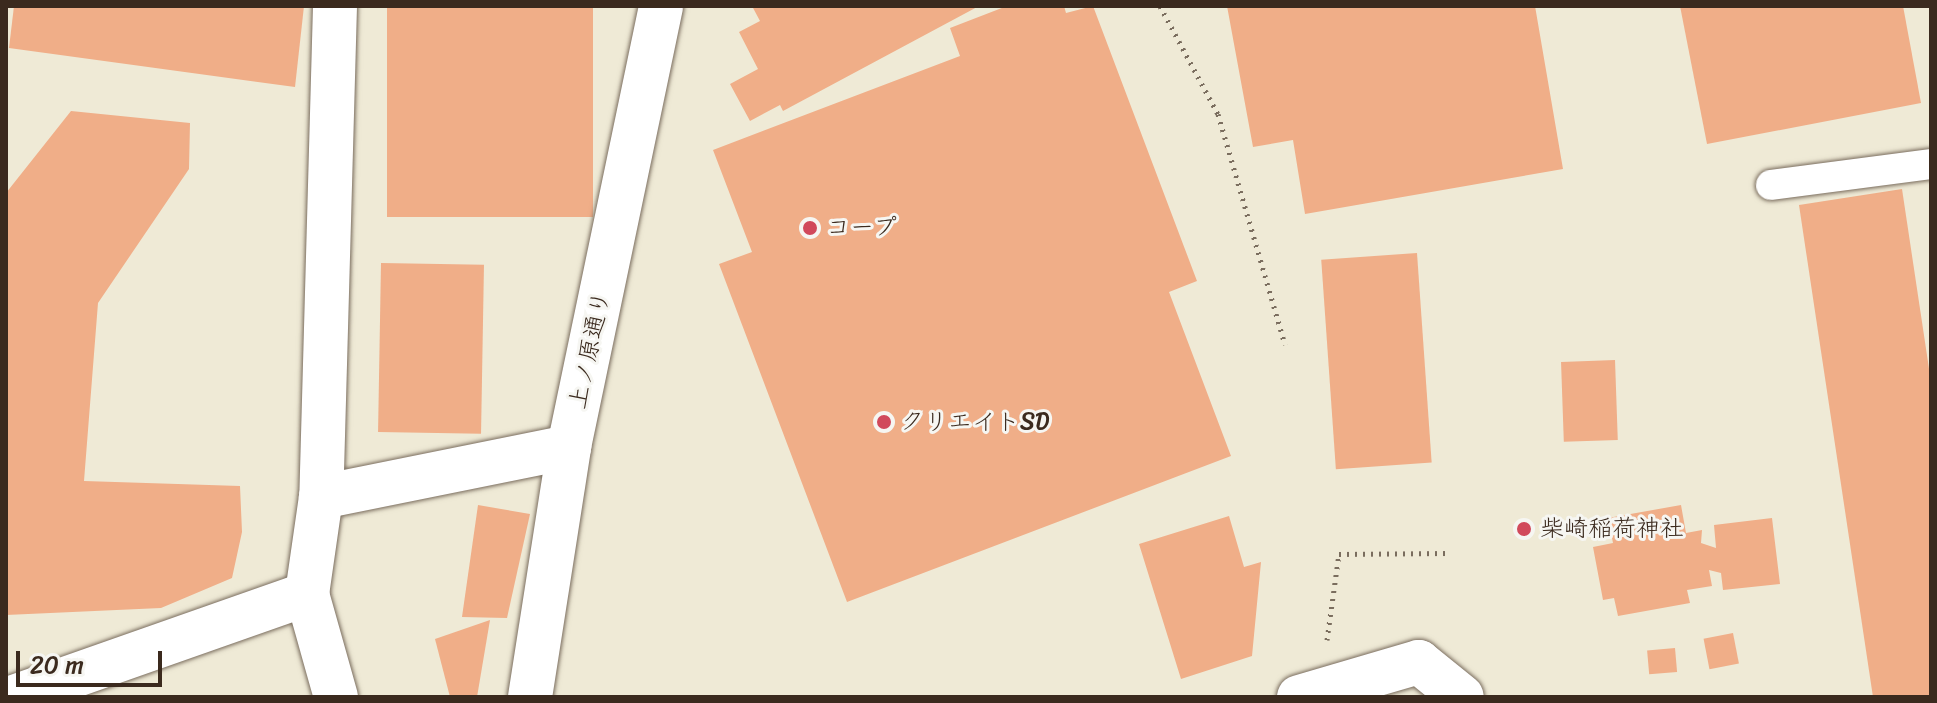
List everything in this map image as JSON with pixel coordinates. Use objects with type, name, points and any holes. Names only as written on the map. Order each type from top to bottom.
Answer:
[{"type":"street","points":[[335,6],[321,497],[307,594],[336,697]]},
{"type":"street","name":"上ノ原通り","points":[[530,697],[569,447],[661,6]]},
{"type":"street","points":[[321,497],[569,447]]},
{"type":"street","points":[[14,697],[307,594]]},
{"type":"street","points":[[1313,695],[1419,662],[1462,697]]},
{"type":"lane","points":[[1771,185],[1931,164]]},
{"type":"path","points":[[1160,6],[1218,114],[1285,344]]},
{"type":"path","points":[[1313,695],[1339,554],[1448,553]]},
{"type":"building","points":[[14,6],[304,6],[295,87],[9,48]]},
{"type":"building","points":[[387,6],[593,6],[593,217],[387,217]]},
{"type":"building","points":[[752,6],[979,6],[783,111],[780,105],[750,121],[730,84],[758,69],[739,32],[760,21]]},
{"type":"building","points":[[1007,6],[1064,6],[1066,13],[1093,6],[1197,281],[1169,292],[1231,456],[847,602],[719,264],[752,252],[713,150],[960,56],[950,28]]},
{"type":"building","points":[[1227,6],[1535,6],[1563,169],[1305,214],[1293,140],[1253,147]]},
{"type":"building","points":[[1680,6],[1903,6],[1921,103],[1707,144]]},
{"type":"building","points":[[71,111],[190,123],[189,169],[98,303],[84,481],[240,486],[242,532],[232,578],[161,608],[6,615],[6,193]]},
{"type":"building","points":[[1902,189],[1931,382],[1931,697],[1873,697],[1799,205]]},
{"type":"building","points":[[1417,253],[1432,462],[1336,469],[1321,260]]},
{"type":"building","points":[[381,263],[484,265],[481,434],[378,432]]},
{"type":"building","points":[[1615,360],[1618,440],[1564,442],[1561,362]]},
{"type":"building","points":[[478,505],[530,514],[507,618],[462,617]]},
{"type":"building","points":[[1681,505],[1686,533],[1702,530],[1701,543],[1716,548],[1714,525],[1772,518],[1780,584],[1723,590],[1721,573],[1709,570],[1712,586],[1687,590],[1690,603],[1618,616],[1614,598],[1603,600],[1593,547],[1613,543],[1608,518]]},
{"type":"building","points":[[1229,516],[1244,567],[1261,562],[1252,656],[1181,679],[1139,544]]},
{"type":"building","points":[[490,620],[477,697],[450,697],[435,639]]},
{"type":"building","points":[[1733,633],[1739,663],[1709,669],[1704,639]]},
{"type":"building","points":[[1675,648],[1677,672],[1649,674],[1647,650]]},
{"type":"place","name":"コープ","points":[[810,228]]},
{"type":"place","name":"クリエイトSD","points":[[884,422]]},
{"type":"place","name":"柴崎稲荷神社","points":[[1524,529]]}]
